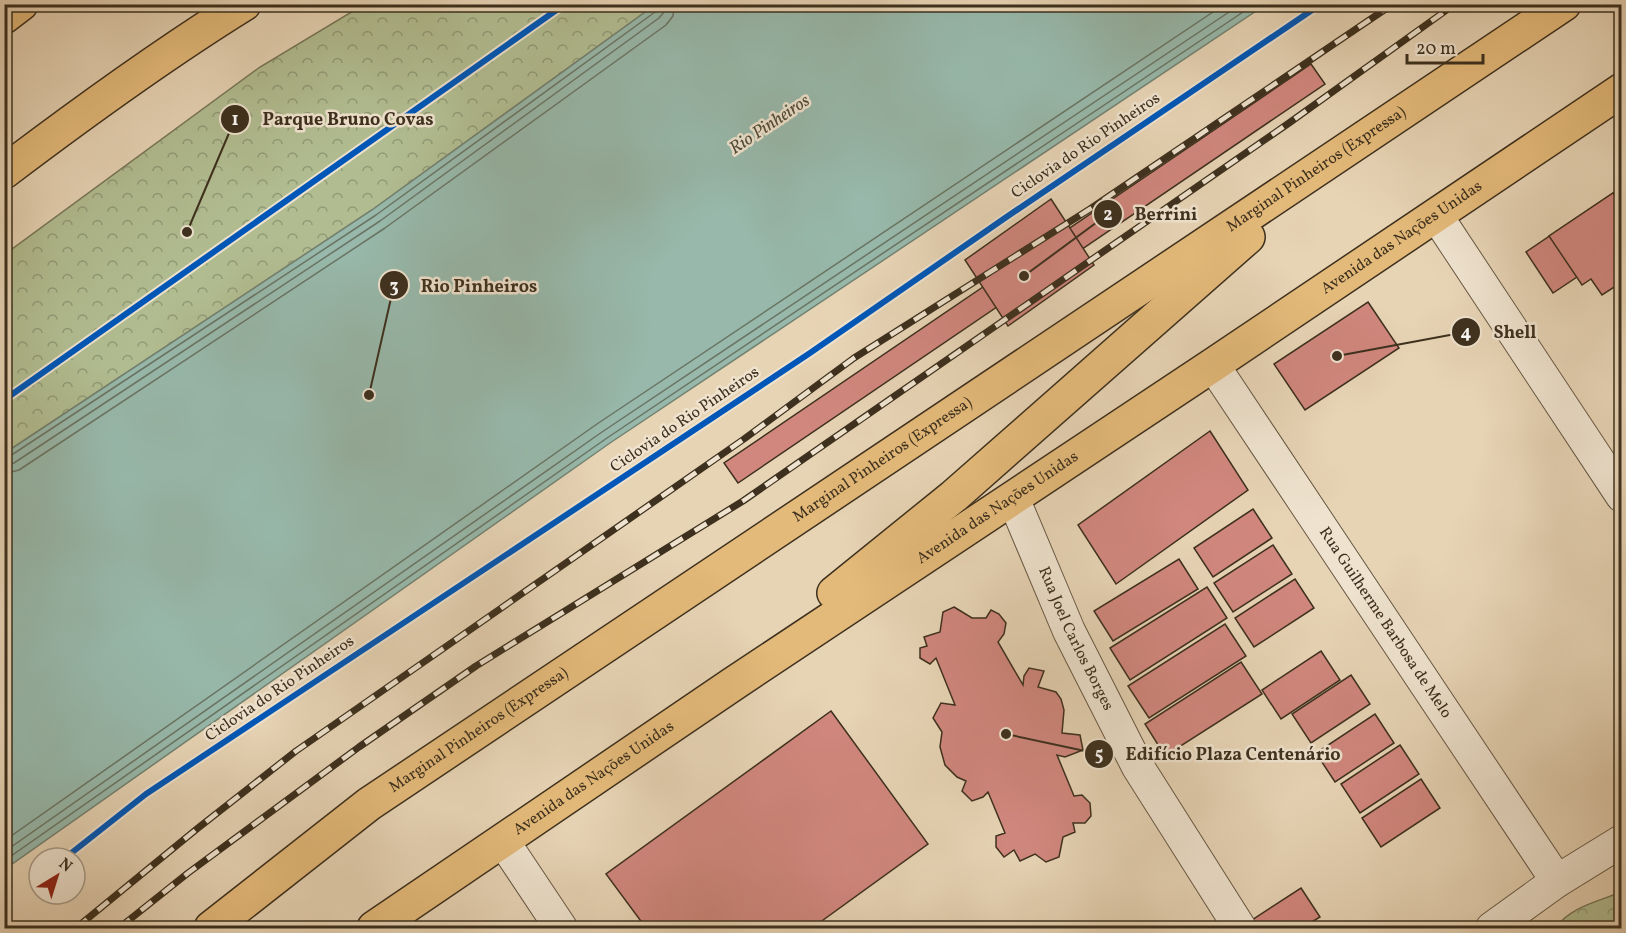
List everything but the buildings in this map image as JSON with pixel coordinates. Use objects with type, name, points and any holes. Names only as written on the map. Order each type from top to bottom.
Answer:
[{"type":"highway","points":[[4,17],[21,4]]},
{"type":"highway","points":[[4,172],[91,106],[244,4]]},
{"type":"highway","name":"Marginal Pinheiros (Expressa)","points":[[211,928],[369,804],[1564,4]]},
{"type":"highway","name":"Avenida das Nações Unidas","points":[[374,928],[733,684],[1214,365],[1622,90]]},
{"type":"highway","points":[[4,149],[91,106]]},
{"type":"highway","points":[[733,684],[806,614],[963,489],[1196,284],[1328,164]]},
{"type":"street","points":[[1436,215],[1622,496]]},
{"type":"street","name":"Rua Guilherme Barbosa de Melo","points":[[1214,365],[1557,881]]},
{"type":"street","name":"Rua Joel Carlos Borges","points":[[1013,498],[1069,632],[1138,767],[1240,928]]},
{"type":"street","points":[[503,841],[561,928]]},
{"type":"street","points":[[1500,926],[1557,881],[1621,843]]},
{"type":"green space","points":[[363,5],[655,5],[372,210],[5,453],[4,255],[260,67]]},
{"type":"green space","points":[[1621,892],[1621,928],[1555,928],[1569,914]]},
{"type":"water","points":[[655,5],[1265,5],[610,443],[38,846],[27,846],[27,854],[5,869],[5,453],[372,210]]},
{"type":"railway","points":[[76,928],[296,751],[744,439],[854,358],[1090,209],[1393,4]]},
{"type":"railway","points":[[119,928],[188,873],[359,747],[476,666],[743,501],[1289,123],[1455,4]]},
{"type":"cycle path","points":[[4,400],[565,4]]},
{"type":"cycle path","name":"Ciclovia do Rio Pinheiros","points":[[80,846],[146,794],[810,353],[1321,4]]},
{"type":"place","name":"Parque Bruno Covas","points":[[187,232]]},
{"type":"place","name":"Berrini","points":[[1024,276]]},
{"type":"place","name":"Shell","points":[[1337,356]]},
{"type":"place","name":"Rio Pinheiros","points":[[369,395]]},
{"type":"place","name":"Edifício Plaza Centenário","points":[[1006,734]]}]
